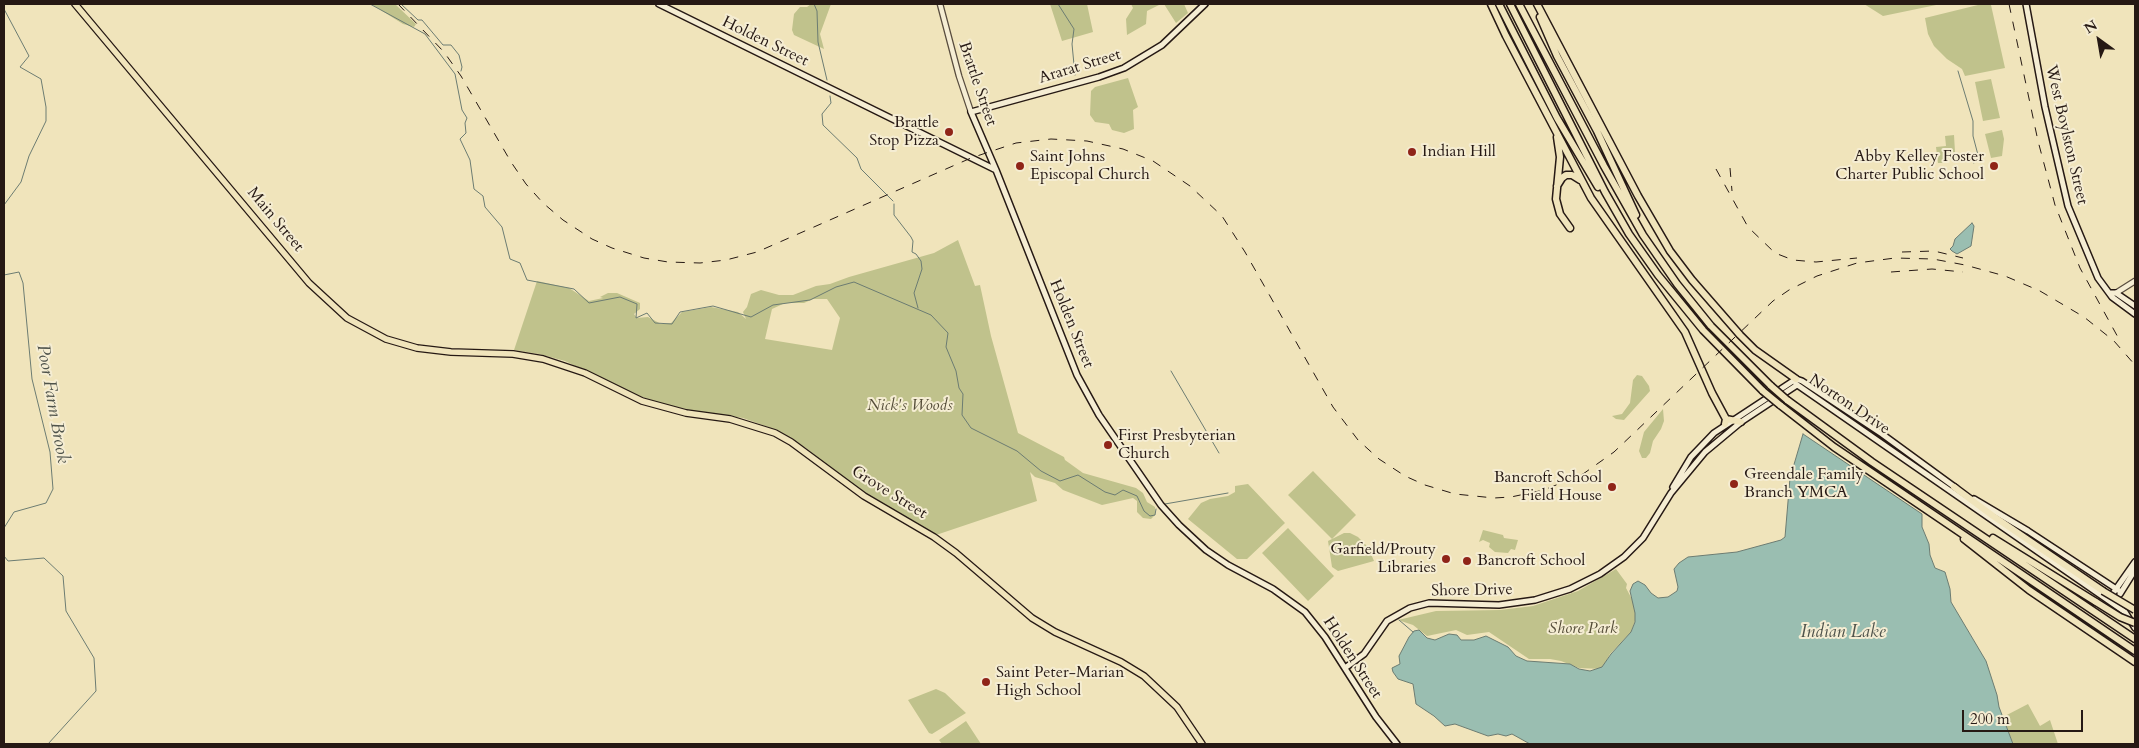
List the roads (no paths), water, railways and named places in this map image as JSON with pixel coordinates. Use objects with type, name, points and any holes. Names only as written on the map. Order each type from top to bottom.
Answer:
[{"type":"highway","points":[[1491,4],[1583,183],[1608,224],[1685,332],[1712,393],[1727,421],[1741,422]]},
{"type":"highway","points":[[1498,4],[1557,118],[1602,194],[1611,204]]},
{"type":"highway","points":[[1510,4],[1611,204],[1629,234],[1678,299],[1729,358],[1763,391],[1826,442],[2135,650]]},
{"type":"highway","points":[[1519,4],[1604,166],[1643,235],[1711,326],[1771,386],[1833,435],[2135,639]]},
{"type":"highway","points":[[1536,4],[1557,56],[1597,131],[1642,227],[1643,235]]},
{"type":"highway","points":[[1536,4],[1638,196],[1670,250],[1692,280],[1740,335],[1755,350],[1796,382]]},
{"type":"highway","points":[[1554,126],[1560,154],[1555,192],[1557,207],[1570,228]]},
{"type":"highway","points":[[1555,192],[1560,180],[1566,175],[1575,176],[1583,183]]},
{"type":"highway","points":[[1954,487],[2103,591],[2135,610]]},
{"type":"highway","points":[[1950,514],[2033,562],[2120,617],[2135,623]]},
{"type":"highway","points":[[1946,523],[2029,590],[2135,662]]},
{"type":"main road","name":"Main Street","points":[[75,4],[306,279],[341,314],[372,332],[417,348],[444,352],[512,354]]},
{"type":"main road","name":"Holden Street","points":[[659,4],[996,170],[1077,375],[1103,421],[1161,505],[1206,550],[1298,606],[1317,626],[1376,718],[1397,744]]},
{"type":"main road","name":"Ararat Street","points":[[972,112],[1099,78],[1124,68],[1162,45],[1205,4]]},
{"type":"main road","name":"West Boylston Street","points":[[2026,4],[2045,107],[2068,206],[2095,274],[2113,293],[2118,302],[2135,314]]},
{"type":"main road","name":"Brattle Street","points":[[972,112],[996,170]]},
{"type":"main road","points":[[976,161],[984,160],[989,154]]},
{"type":"main road","name":"West Boylston Street","points":[[2113,293],[2135,306]]},
{"type":"main road","name":"Grove Street","points":[[512,354],[543,359],[577,370],[642,402],[686,413],[730,419],[750,424],[791,442],[864,496],[949,548],[1032,618],[1055,632],[1121,662],[1144,676],[1177,708],[1202,744]]},
{"type":"main road","name":"Norton Drive","points":[[1796,382],[1802,380],[1882,434],[1954,487],[2028,531],[2119,590]]},
{"type":"main road","name":"Shore Drive","points":[[1345,668],[1364,654],[1387,621],[1410,608],[1429,604],[1500,605],[1518,603],[1562,593],[1617,562],[1637,544],[1658,515],[1691,457],[1708,438],[1727,421],[1796,382]]},
{"type":"main road","name":"Shore Drive","points":[[1671,493],[1704,452],[1796,382]]},
{"type":"main road","name":"Norton Drive","points":[[1796,382],[1894,450],[1986,518],[2125,612],[2135,628]]},
{"type":"main road","points":[[2119,590],[2135,562]]},
{"type":"main road","points":[[2110,603],[2135,570]]},
{"type":"street","name":"Brattle Street","points":[[940,4],[959,76],[972,112]]},
{"type":"street","points":[[2113,293],[2135,281]]},
{"type":"water","points":[[1972,223],[1974,226],[1971,246],[1957,254],[1950,249],[1955,239]]},
{"type":"water","name":"Indian Lake","points":[[1803,434],[1922,514],[1922,527],[1929,544],[1930,555],[1935,568],[1945,572],[1950,589],[1951,602],[1986,661],[1999,707],[2013,744],[1530,744],[1512,734],[1488,736],[1455,724],[1445,726],[1416,704],[1413,684],[1398,679],[1393,672],[1392,668],[1400,664],[1399,656],[1409,637],[1414,631],[1419,630],[1427,638],[1435,640],[1449,634],[1457,635],[1461,640],[1474,640],[1486,636],[1508,647],[1516,656],[1527,661],[1570,664],[1579,669],[1590,671],[1602,667],[1631,632],[1635,622],[1630,591],[1633,584],[1638,581],[1658,598],[1668,597],[1677,591],[1678,587],[1674,569],[1688,557],[1737,552],[1781,540],[1785,537],[1790,478]]},
{"type":"waterway","points":[[370,4],[425,34],[455,74],[462,110],[467,118],[465,123],[466,133],[460,139],[470,160],[474,189],[483,196],[485,207],[502,227],[510,259],[520,263],[527,280],[574,289],[589,303],[620,297],[637,304],[636,318],[647,313],[655,323],[672,324],[680,312],[713,306],[751,317],[773,305],[810,300],[836,287],[854,282],[931,315],[948,333],[946,347],[956,371],[959,388],[963,394],[962,415],[971,428],[1017,451],[1041,471],[1060,481],[1078,475],[1105,492],[1115,495],[1123,490],[1137,496],[1144,511],[1150,516],[1155,515],[1156,509]]},
{"type":"waterway","points":[[401,4],[418,20],[422,20],[443,45],[451,45],[459,55],[461,71]]},
{"type":"waterway","points":[[814,4],[817,11],[818,42],[827,80]]},
{"type":"waterway","points":[[1058,4],[1074,29],[1072,44],[1075,75]]},
{"type":"waterway","name":"Poor Farm Brook","points":[[4,9],[29,56],[20,67],[41,79],[46,107],[46,121],[29,156],[21,182],[4,205]]},
{"type":"waterway","points":[[1958,71],[1973,121],[1973,136],[1978,155],[1974,163]]},
{"type":"waterway","points":[[830,96],[831,103],[822,114],[823,125],[857,158],[861,169],[893,201]]},
{"type":"waterway","points":[[894,204],[894,215],[911,237],[913,241],[912,252],[921,261],[922,269],[914,293],[918,308]]},
{"type":"waterway","name":"Poor Farm Brook","points":[[4,275],[19,272],[23,283],[32,379],[50,452],[53,489],[46,503],[14,512],[4,528]]},
{"type":"waterway","points":[[1171,371],[1219,453]]},
{"type":"waterway","points":[[1165,504],[1228,493]]},
{"type":"waterway","name":"Poor Farm Brook","points":[[4,556],[8,561],[44,558],[63,576],[66,611],[94,658],[96,691],[48,744]]},
{"type":"waterway","points":[[1399,620],[1413,632]]},
{"type":"railway","points":[[398,4],[444,52],[461,76],[511,162],[526,184],[543,203],[563,220],[592,239],[612,248],[644,258],[668,262],[700,263],[726,260],[757,252],[971,158],[1016,143],[1051,139],[1087,141],[1123,149],[1153,161],[1190,186],[1222,216],[1245,252],[1333,407],[1358,440],[1379,459],[1405,476],[1425,485],[1455,494],[1494,498],[1511,497],[1544,490],[1583,474],[1614,452],[1773,301],[1789,290],[1817,276],[1857,263],[1895,258],[1933,259],[1965,265],[2005,276],[2040,291],[2084,317],[2114,341],[2135,365]]},
{"type":"railway","points":[[2009,4],[2038,141],[2055,205],[2080,268],[2120,341]]},
{"type":"railway","points":[[1730,168],[1732,191]]},
{"type":"railway","points":[[1716,169],[1748,227],[1775,253],[1793,260],[1816,262],[1857,258]]},
{"type":"railway","points":[[1902,252],[1934,251],[1963,258]]},
{"type":"railway","points":[[1891,272],[1932,269],[1963,272]]},
{"type":"place","name":"Brattle Stop Pizza","points":[[949,132]]},
{"type":"place","name":"Indian Hill","points":[[1412,152]]},
{"type":"place","name":"Saint Johns Episcopal Church","points":[[1020,166]]},
{"type":"place","name":"Abby Kelley Foster Charter Public School","points":[[1994,166]]},
{"type":"place","name":"First Presbyterian Church","points":[[1108,445]]},
{"type":"place","name":"Greendale Family Branch YMCA","points":[[1734,484]]},
{"type":"place","name":"Bancroft School Field House","points":[[1612,487]]},
{"type":"place","name":"Garfield/Prouty Libraries","points":[[1446,559]]},
{"type":"place","name":"Bancroft School","points":[[1467,561]]},
{"type":"place","name":"Saint Peter-Marian High School","points":[[986,682]]},
{"type":"park label","name":"Nick's Woods","points":[[910,406]]},
{"type":"park label","name":"Shore Park","points":[[1583,629]]}]
